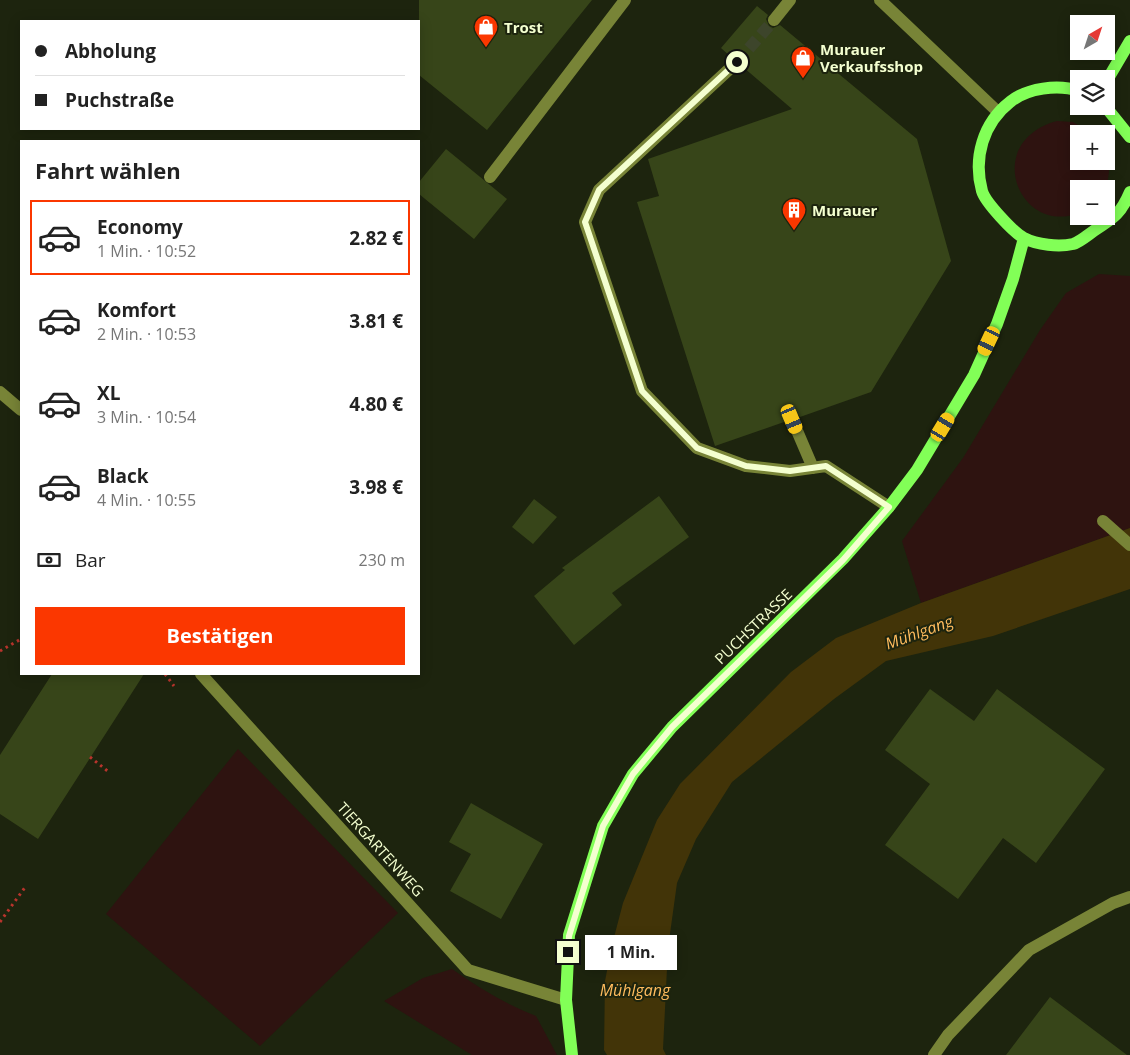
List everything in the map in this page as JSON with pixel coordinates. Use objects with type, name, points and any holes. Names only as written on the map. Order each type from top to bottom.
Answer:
[{"type":"main road","points":[[1113,70],[1130,41]]},
{"type":"main road","points":[[1070,90],[1054,87],[1037,91],[1012,100],[998,112],[978,154],[982,193],[997,212],[1024,238],[1045,245],[1074,244],[1126,213],[1130,192]]},
{"type":"main road","points":[[1112,115],[1130,137]]},
{"type":"main road","name":"PUCHSTRASSE","points":[[572,1055],[566,1000],[569,936],[603,826],[633,774],[672,727],[837,566],[889,507],[917,470],[974,375],[997,324],[1024,238]]},
{"type":"street","points":[[490,177],[625,0]]},
{"type":"street","points":[[774,20],[790,0]]},
{"type":"street","points":[[880,0],[998,112]]},
{"type":"street","points":[[737,62],[599,190],[585,222],[642,391],[697,448],[746,466],[790,471],[826,466],[889,507]]},
{"type":"street","points":[[0,392],[20,409]]},
{"type":"street","points":[[792,419],[812,468]]},
{"type":"street","points":[[1103,521],[1130,545]]},
{"type":"street","name":"TIERGARTENWEG","points":[[202,675],[468,970],[566,1000]]},
{"type":"street","points":[[934,1055],[948,1035],[1029,950],[1113,903],[1130,897]]},
{"type":"path","points":[[0,651],[20,640]]},
{"type":"path","points":[[166,675],[174,686]]},
{"type":"path","points":[[90,757],[110,773]]},
{"type":"path","points":[[0,922],[26,886]]},
{"type":"shaded area","points":[[1057,121],[1073,122],[1078,125],[1070,125],[1070,170],[1109,170],[1108,180],[1070,180],[1070,215],[1058,217],[1040,211],[1026,200],[1017,183],[1015,165],[1020,147],[1034,132]]},
{"type":"shaded area","points":[[1099,274],[1130,276],[1130,528],[921,603],[902,541],[963,458],[1040,330],[1066,293]]},
{"type":"shaded area","points":[[238,749],[398,913],[260,1046],[106,914]]},
{"type":"shaded area","points":[[452,969],[492,995],[536,1016],[557,1055],[472,1055],[384,1001],[423,978]]},
{"type":"water","name":"Mühlgang","points":[[1130,528],[1130,589],[993,636],[886,661],[834,699],[732,782],[696,839],[677,883],[668,948],[663,1049],[666,1055],[607,1055],[604,1050],[605,981],[612,945],[623,903],[657,820],[680,784],[791,672],[836,638],[921,603]]},
{"type":"building","name":"Trost","points":[[419,0],[592,0],[487,130],[420,76]]},
{"type":"building","name":"Murauer","points":[[757,6],[768,15],[766,19],[769,26],[773,28],[780,25],[917,139],[951,261],[871,392],[800,417],[796,412],[789,411],[785,415],[784,422],[715,446],[637,202],[659,196],[648,159],[792,109],[743,67],[745,61],[743,56],[736,54],[731,57],[721,48]]},
{"type":"building","points":[[446,149],[507,199],[474,239],[420,195],[420,181]]},
{"type":"building","points":[[659,496],[689,537],[612,593],[622,605],[574,645],[534,596],[565,570],[562,568]]},
{"type":"building","points":[[534,499],[557,517],[533,544],[512,527]]},
{"type":"building","points":[[51,675],[143,675],[38,839],[0,814],[0,755]]},
{"type":"building","points":[[930,689],[974,721],[997,689],[1105,769],[1036,863],[1003,838],[958,899],[885,845],[930,784],[885,750]]},
{"type":"building","points":[[471,803],[543,844],[501,919],[450,891],[471,854],[449,842]]},
{"type":"building","points":[[1050,997],[1127,1055],[1006,1055]]},
{"type":"tunnel","points":[[737,62],[774,20]]},
{"type":"place","name":"Trost","points":[[486,48]]},
{"type":"place","name":"Murauer Verkaufsshop","points":[[803,79]]},
{"type":"place","name":"Murauer","points":[[794,231]]},
{"type":"route","points":[[568,952],[569,936],[603,826],[633,774],[672,727],[843,560],[889,507],[826,466],[790,471],[746,466],[697,448],[642,391],[585,222],[599,190],[737,62]]}]
